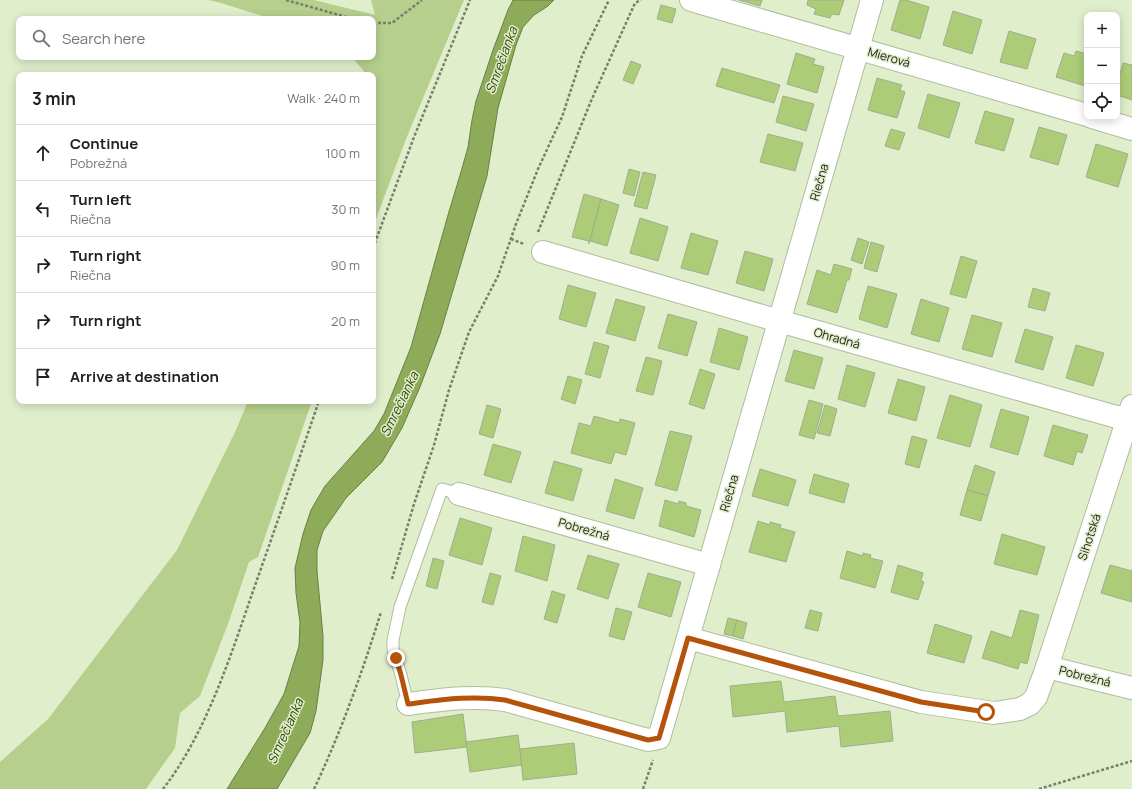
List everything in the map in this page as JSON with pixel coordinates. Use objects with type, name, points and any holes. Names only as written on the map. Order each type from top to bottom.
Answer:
[{"type":"street","name":"Mierová","points":[[691,0],[1084,114]]},
{"type":"street","name":"Riečna","points":[[659,738],[872,0]]},
{"type":"street","points":[[1102,120],[1132,129]]},
{"type":"street","name":"Ohradná","points":[[543,252],[1113,416],[1131,415]]},
{"type":"street","name":"Sihotská","points":[[1047,667],[1131,415]]},
{"type":"street","name":"Pobrežná","points":[[459,494],[709,564]]},
{"type":"street","name":"Pobrežná","points":[[688,638],[921,702],[994,713],[1020,709],[1030,704],[1036,697],[1047,667],[1132,688]]},
{"type":"street","points":[[408,704],[472,697],[505,700],[648,740],[659,738]]},
{"type":"lane","points":[[408,704],[393,649],[393,640],[400,607],[442,489],[459,494]]},
{"type":"path","points":[[286,0],[343,16]]},
{"type":"path","points":[[376,23],[392,23],[422,0]]},
{"type":"path","points":[[376,240],[414,137],[470,0]]},
{"type":"path","points":[[390,585],[414,504],[434,445],[449,390],[469,332],[498,276],[516,224],[562,117],[582,56],[609,0]]},
{"type":"path","points":[[543,252],[536,237],[591,101],[635,3],[641,0]]},
{"type":"path","points":[[163,789],[178,767],[191,743],[205,716],[218,685],[241,626],[318,404]]},
{"type":"path","points":[[314,789],[333,749],[356,689],[383,606]]},
{"type":"path","points":[[644,789],[659,738]]},
{"type":"path","points":[[1039,789],[1132,760]]},
{"type":"shaded area","points":[[208,0],[314,0],[375,15],[371,0],[464,0],[406,139],[376,219],[376,72],[364,72],[354,60],[376,60],[376,16],[262,16]]},
{"type":"shaded area","points":[[247,404],[311,404],[258,557],[249,562],[228,624],[200,696],[180,713],[175,748],[146,789],[0,789],[0,762],[48,719],[177,550],[236,430]]},
{"type":"water","name":"Smrečianka","points":[[513,0],[554,0],[534,15],[523,27],[516,45],[498,108],[487,176],[440,334],[420,387],[402,428],[382,462],[346,498],[323,531],[317,550],[317,571],[323,636],[323,660],[316,711],[310,733],[277,789],[227,789],[265,728],[284,694],[299,646],[300,622],[296,593],[295,568],[303,534],[311,510],[325,486],[374,431],[384,414],[411,347],[468,147],[476,101],[493,50]]},
{"type":"building","points":[[739,0],[762,0],[760,6]]},
{"type":"building","points":[[808,0],[844,0],[839,15],[832,14],[830,18],[814,14],[816,9],[807,5]]},
{"type":"building","points":[[900,0],[906,0],[929,7],[920,39],[891,30]]},
{"type":"building","points":[[661,5],[676,9],[672,23],[657,19]]},
{"type":"building","points":[[953,11],[982,20],[972,54],[943,45]]},
{"type":"building","points":[[1009,31],[1036,39],[1027,69],[1000,62]]},
{"type":"building","points":[[1076,51],[1084,53],[1084,86],[1056,77],[1064,53],[1074,56]]},
{"type":"building","points":[[796,53],[815,59],[813,64],[824,67],[817,93],[787,84]]},
{"type":"building","points":[[631,61],[641,65],[633,84],[623,80]]},
{"type":"building","points":[[1123,63],[1132,65],[1132,100],[1120,96],[1120,74]]},
{"type":"building","points":[[722,68],[780,85],[774,103],[716,86]]},
{"type":"building","points":[[877,78],[902,85],[900,90],[905,92],[897,118],[868,110]]},
{"type":"building","points":[[928,94],[960,103],[949,138],[918,128]]},
{"type":"building","points":[[783,96],[814,104],[806,131],[776,122]]},
{"type":"building","points":[[985,111],[1014,119],[1004,151],[975,143]]},
{"type":"building","points":[[1039,127],[1067,135],[1058,165],[1030,157]]},
{"type":"building","points":[[891,129],[905,133],[899,150],[885,146]]},
{"type":"building","points":[[768,134],[803,143],[795,171],[760,162]]},
{"type":"building","points":[[1096,144],[1128,154],[1118,187],[1086,177]]},
{"type":"building","points":[[629,169],[640,172],[634,196],[623,193]]},
{"type":"building","points":[[643,172],[656,175],[647,209],[634,206]]},
{"type":"building","points":[[584,194],[601,199],[589,244],[589,241],[572,237]]},
{"type":"building","points":[[601,199],[619,205],[607,246],[590,241]]},
{"type":"building","points":[[640,218],[668,227],[658,261],[630,253]]},
{"type":"building","points":[[691,233],[718,241],[708,275],[681,268]]},
{"type":"building","points":[[858,238],[869,242],[862,264],[851,260]]},
{"type":"building","points":[[871,242],[884,246],[877,272],[864,268]]},
{"type":"building","points":[[745,251],[773,259],[764,291],[736,283]]},
{"type":"building","points":[[961,256],[977,261],[966,298],[950,294]]},
{"type":"building","points":[[834,264],[852,269],[837,313],[807,304],[817,270],[831,275]]},
{"type":"building","points":[[568,285],[596,293],[586,327],[559,319]]},
{"type":"building","points":[[868,286],[897,294],[887,328],[859,319]]},
{"type":"building","points":[[1033,288],[1050,293],[1045,311],[1028,307]]},
{"type":"building","points":[[616,299],[645,307],[635,341],[606,333]]},
{"type":"building","points":[[921,299],[949,308],[939,342],[911,334]]},
{"type":"building","points":[[668,314],[697,322],[687,356],[658,348]]},
{"type":"building","points":[[972,315],[1002,323],[992,357],[962,349]]},
{"type":"building","points":[[719,328],[748,337],[739,370],[710,362]]},
{"type":"building","points":[[1025,329],[1053,337],[1043,370],[1015,362]]},
{"type":"building","points":[[594,342],[609,346],[600,378],[585,374]]},
{"type":"building","points":[[1076,345],[1104,353],[1093,386],[1066,378]]},
{"type":"building","points":[[794,350],[823,358],[814,389],[785,381]]},
{"type":"building","points":[[646,357],[662,361],[653,395],[636,391]]},
{"type":"building","points":[[847,365],[875,373],[865,407],[838,399]]},
{"type":"building","points":[[700,369],[715,374],[704,409],[689,404]]},
{"type":"building","points":[[568,376],[582,380],[575,404],[561,399]]},
{"type":"building","points":[[898,379],[925,387],[916,421],[888,413]]},
{"type":"building","points":[[950,395],[982,405],[970,447],[937,438]]},
{"type":"building","points":[[809,400],[823,404],[814,439],[799,435]]},
{"type":"building","points":[[487,405],[501,409],[493,438],[479,434]]},
{"type":"building","points":[[825,405],[837,409],[830,436],[817,433]]},
{"type":"building","points":[[1001,409],[1029,417],[1018,455],[990,447]]},
{"type":"building","points":[[594,416],[619,423],[620,419],[635,423],[626,455],[615,452],[611,464],[571,453],[579,423],[591,426]]},
{"type":"building","points":[[1053,425],[1088,435],[1082,453],[1077,451],[1073,465],[1044,456]]},
{"type":"building","points":[[670,431],[692,436],[677,491],[655,485]]},
{"type":"building","points":[[912,436],[927,440],[919,468],[905,464]]},
{"type":"building","points":[[493,444],[521,452],[511,483],[484,475]]},
{"type":"building","points":[[554,461],[582,469],[573,501],[545,493]]},
{"type":"building","points":[[975,465],[995,472],[988,496],[967,490]]},
{"type":"building","points":[[760,469],[796,480],[788,506],[752,496]]},
{"type":"building","points":[[814,474],[849,484],[844,503],[809,493]]},
{"type":"building","points":[[615,479],[643,488],[634,519],[606,511]]},
{"type":"building","points":[[967,490],[988,496],[981,521],[960,515]]},
{"type":"building","points":[[665,500],[678,504],[679,501],[686,503],[686,506],[701,510],[694,537],[659,526]]},
{"type":"building","points":[[460,518],[492,528],[482,565],[449,555]]},
{"type":"building","points":[[758,521],[770,525],[770,522],[781,525],[780,528],[795,532],[786,562],[749,552]]},
{"type":"building","points":[[1002,534],[1045,547],[1037,575],[994,564]]},
{"type":"building","points":[[523,536],[555,545],[547,581],[515,571]]},
{"type":"building","points":[[847,551],[863,556],[863,553],[871,555],[870,558],[883,561],[875,588],[840,578]]},
{"type":"building","points":[[588,555],[619,564],[608,599],[577,589]]},
{"type":"building","points":[[433,558],[444,561],[437,589],[426,586]]},
{"type":"building","points":[[898,565],[923,573],[921,581],[924,582],[918,600],[891,592]]},
{"type":"building","points":[[1110,565],[1132,571],[1132,602],[1101,593]]},
{"type":"building","points":[[490,573],[501,576],[493,605],[482,602]]},
{"type":"building","points":[[648,573],[681,582],[671,617],[638,607]]},
{"type":"building","points":[[552,591],[565,595],[557,623],[544,619]]},
{"type":"building","points":[[616,608],[632,612],[624,640],[609,636]]},
{"type":"building","points":[[810,610],[822,613],[818,631],[805,628]]},
{"type":"building","points":[[1020,610],[1039,615],[1027,664],[1020,662],[1018,669],[982,658],[991,631],[1012,638]]},
{"type":"building","points":[[728,618],[737,620],[733,636],[724,634]]},
{"type":"building","points":[[737,620],[747,623],[743,639],[733,636]]},
{"type":"building","points":[[935,624],[972,636],[964,663],[927,653]]},
{"type":"building","points":[[781,681],[784,702],[835,696],[838,716],[890,711],[893,741],[841,747],[839,726],[787,732],[785,711],[733,717],[730,686]]},
{"type":"building","points":[[463,714],[467,747],[415,753],[412,722]]},
{"type":"building","points":[[518,735],[522,765],[470,772],[466,742]]},
{"type":"building","points":[[574,743],[577,774],[523,780],[520,749]]},
{"type":"route","points":[[396,658],[408,704],[472,697],[505,700],[648,740],[659,738],[688,638],[921,702],[986,712]]}]
